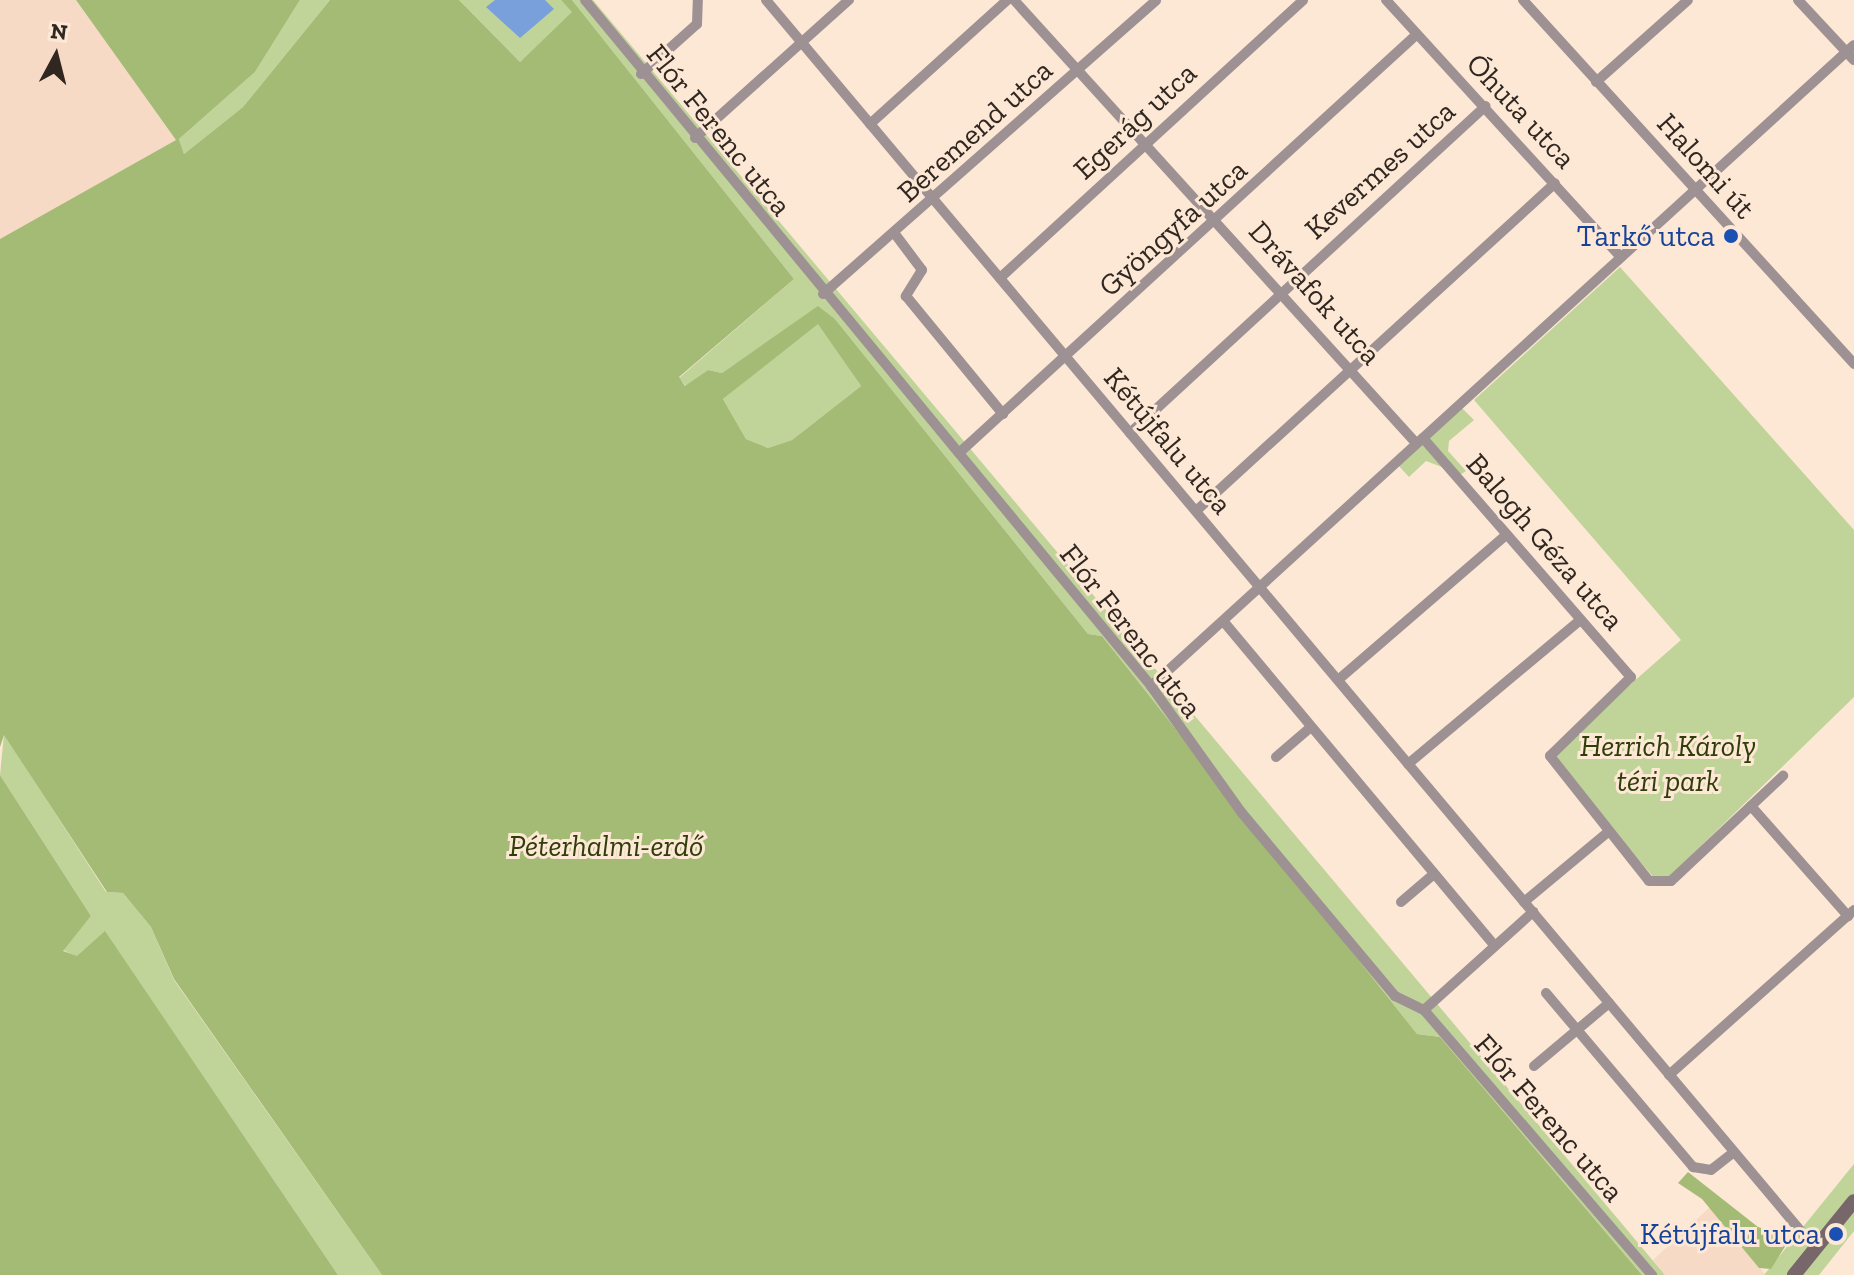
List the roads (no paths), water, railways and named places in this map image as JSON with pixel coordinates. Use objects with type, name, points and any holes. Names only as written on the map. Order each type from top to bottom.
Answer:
[{"type":"street","name":"Flór Ferenc utca","points":[[585,0],[641,74],[1151,686],[1242,813],[1395,996],[1424,1010],[1652,1275]]},
{"type":"street","points":[[641,74],[697,24],[698,0]]},
{"type":"street","name":"Kétújfalu utca","points":[[766,0],[1815,1248]]},
{"type":"street","points":[[695,138],[849,0]]},
{"type":"street","points":[[870,124],[1007,0]]},
{"type":"street","name":"Drávafok utca","points":[[1014,0],[1419,440]]},
{"type":"street","name":"Beremend utca","points":[[823,294],[935,201],[1156,0]]},
{"type":"street","name":"Egerág utca","points":[[1000,278],[1303,0]]},
{"type":"street","name":"Óhuta utca","points":[[1386,0],[1620,256]]},
{"type":"street","name":"Halomi út","points":[[1523,0],[1854,364]]},
{"type":"street","points":[[1596,82],[1688,0]]},
{"type":"street","points":[[1151,686],[1261,589],[1620,256],[1852,52],[1798,0]]},
{"type":"street","name":"Gyöngyfa utca","points":[[959,453],[1217,221],[1416,35]]},
{"type":"street","name":"Kevermes utca","points":[[1130,433],[1486,106]]},
{"type":"street","points":[[1196,511],[1349,367],[1555,183]]},
{"type":"street","points":[[895,234],[922,270],[906,296],[1003,414]]},
{"type":"street","name":"Balogh Géza utca","points":[[1419,440],[1631,677],[1550,756],[1608,832]]},
{"type":"street","points":[[1338,680],[1506,535]]},
{"type":"street","points":[[1408,764],[1580,620]]},
{"type":"street","points":[[1224,622],[1494,945]]},
{"type":"street","points":[[1276,757],[1311,727]]},
{"type":"street","points":[[1524,902],[1608,832],[1649,881],[1663,884],[1783,776]]},
{"type":"street","points":[[1669,1075],[1851,913],[1751,806]]},
{"type":"street","points":[[1401,902],[1434,874]]},
{"type":"street","points":[[1424,1010],[1533,912]]},
{"type":"street","points":[[1546,993],[1693,1167],[1711,1170],[1734,1152]]},
{"type":"street","points":[[1534,1066],[1609,1003]]},
{"type":"street","points":[[1794,1275],[1854,1201]]},
{"type":"water","points":[[495,0],[545,0],[554,9],[520,38],[486,7]]},
{"type":"place","name":"Tarkő utca","points":[[1731,236]]},
{"type":"place","name":"Kétújfalu utca","points":[[1836,1234]]},
{"type":"park label","name":"Herrich Károly téri park","points":[[1668,763]]},
{"type":"park label","name":"Péterhalmi-erdő","points":[[606,846]]}]
